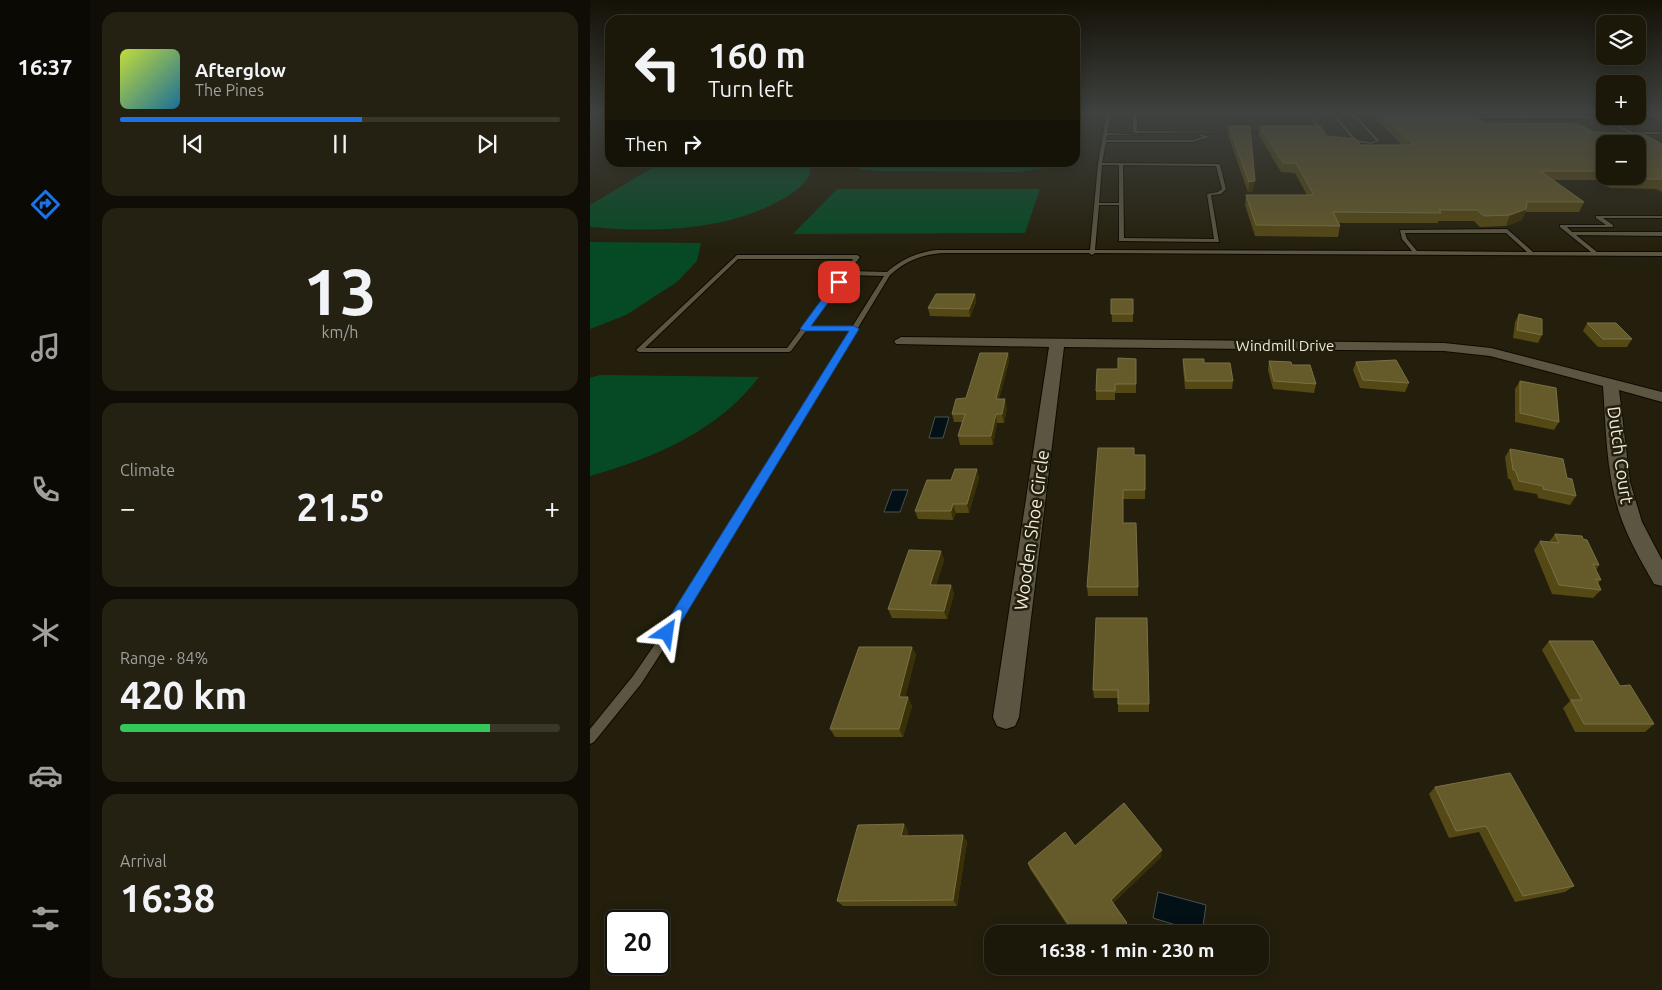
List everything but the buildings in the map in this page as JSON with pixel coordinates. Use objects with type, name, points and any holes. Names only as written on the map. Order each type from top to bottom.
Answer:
[{"type":"street","name":"Windmill Drive","points":[[901,341],[1452,348],[1491,352],[1662,397]]},
{"type":"street","name":"Wooden Shoe Circle","points":[[1006,717],[1057,344]]},
{"type":"street","name":"Dutch Court","points":[[1611,385],[1620,478],[1628,512],[1645,550],[1662,578]]},
{"type":"lane","points":[[1092,252],[1102,158]]},
{"type":"lane","points":[[1100,164],[1218,165],[1224,189],[1219,193],[1209,194],[1220,253]]},
{"type":"lane","points":[[1121,164],[1120,240],[1218,241]]},
{"type":"lane","points":[[1097,204],[1119,204]]},
{"type":"lane","points":[[1596,254],[1562,226],[1611,226],[1598,217],[1662,217]]},
{"type":"lane","points":[[1416,254],[1402,231],[1507,231],[1532,254]]},
{"type":"lane","points":[[1571,234],[1662,234]]},
{"type":"lane","points":[[590,738],[637,680],[657,650],[888,274],[907,258],[929,252],[1662,254]]},
{"type":"lane","points":[[737,257],[856,257],[845,273],[789,350],[639,350],[737,257]]},
{"type":"lane","points":[[845,273],[888,274]]},
{"type":"lane","points":[[805,329],[854,329]]},
{"type":"green space","points":[[810,167],[810,174],[805,182],[791,194],[745,216],[694,227],[667,229],[641,230],[590,227],[590,205],[652,168]]},
{"type":"green space","points":[[855,167],[1051,167],[1019,172],[877,171]]},
{"type":"green space","points":[[837,189],[1040,189],[1025,233],[793,234]]},
{"type":"green space","points":[[590,242],[701,243],[697,261],[677,282],[626,315],[590,329]]},
{"type":"green space","points":[[600,375],[759,377],[743,396],[724,413],[683,440],[638,461],[590,476],[590,378]]},
{"type":"shaded area","points":[[935,417],[949,417],[943,438],[929,438]]},
{"type":"shaded area","points":[[892,490],[908,490],[900,512],[884,512]]},
{"type":"shaded area","points":[[1158,892],[1206,905],[1203,925],[1176,925],[1153,918]]},
{"type":"route","points":[[667,633],[854,329],[805,329],[839,282]]}]
